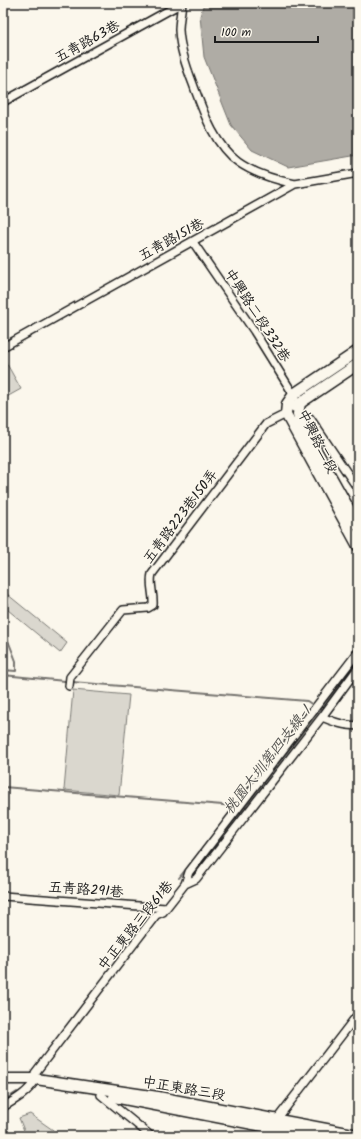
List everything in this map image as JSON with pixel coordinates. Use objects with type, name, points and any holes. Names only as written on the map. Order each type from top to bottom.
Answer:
[{"type":"main road","name":"中興路二段","points":[[358,351],[294,394],[287,404],[286,414],[358,546]]},
{"type":"main road","name":"中興路二段","points":[[358,364],[300,404],[298,414],[302,425],[358,525]]},
{"type":"main road","points":[[286,414],[300,404]]},
{"type":"main road","name":"中正東路三段","points":[[3,1079],[158,1097],[274,1123],[314,1136]]},
{"type":"main road","name":"中正東路三段","points":[[3,1085],[35,1082],[101,1095],[358,1135]]},
{"type":"street","name":"五青路63巷","points":[[3,102],[182,3]]},
{"type":"street","points":[[182,3],[179,30],[183,57],[205,116],[223,147],[238,162],[259,174],[296,184]]},
{"type":"street","name":"五青路151巷","points":[[3,346],[296,184],[358,173]]},
{"type":"street","name":"中興路二段332巷","points":[[193,242],[254,331],[300,404]]},
{"type":"street","name":"五青路223巷150弄","points":[[69,686],[70,677],[124,610],[148,608],[153,605],[150,578],[152,574],[266,424],[286,414]]},
{"type":"street","points":[[310,418],[358,489]]},
{"type":"street","name":"中正東路三段61巷","points":[[35,1082],[35,1073],[156,915],[163,912],[185,884],[189,872],[358,652]]},
{"type":"street","points":[[185,884],[196,879],[322,717],[358,668]]},
{"type":"street","points":[[322,717],[338,724],[358,726]]},
{"type":"street","name":"五青路291巷","points":[[3,896],[166,908]]},
{"type":"street","points":[[264,1136],[358,1014]]},
{"type":"street","points":[[3,1107],[19,1097],[35,1082]]},
{"type":"street","points":[[101,1095],[151,1136]]},
{"type":"shaded area","points":[[204,3],[358,3],[358,155],[288,167],[252,150],[231,125],[204,57],[200,16]]},
{"type":"shaded area","points":[[3,357],[21,389],[3,399]]},
{"type":"shaded area","points":[[7,594],[67,643],[60,653],[8,610]]},
{"type":"shaded area","points":[[73,690],[129,695],[119,795],[64,790]]},
{"type":"shaded area","points":[[30,1114],[53,1130],[56,1136],[24,1136],[25,1133],[19,1118]]},
{"type":"waterway","points":[[3,587],[6,595],[4,632],[16,661],[16,671],[3,670]]},
{"type":"waterway","name":"桃園大圳第四支線-1","points":[[193,873],[358,661]]},
{"type":"waterway","points":[[3,675],[65,681]]},
{"type":"waterway","points":[[72,682],[307,701],[313,705]]},
{"type":"waterway","points":[[3,787],[235,806],[179,878]]},
{"type":"waterway","name":"桃園大圳第四支線-1","points":[[143,938],[159,917]]},
{"type":"waterway","name":"桃園大圳第四支線-1","points":[[3,1101],[17,1092]]}]
